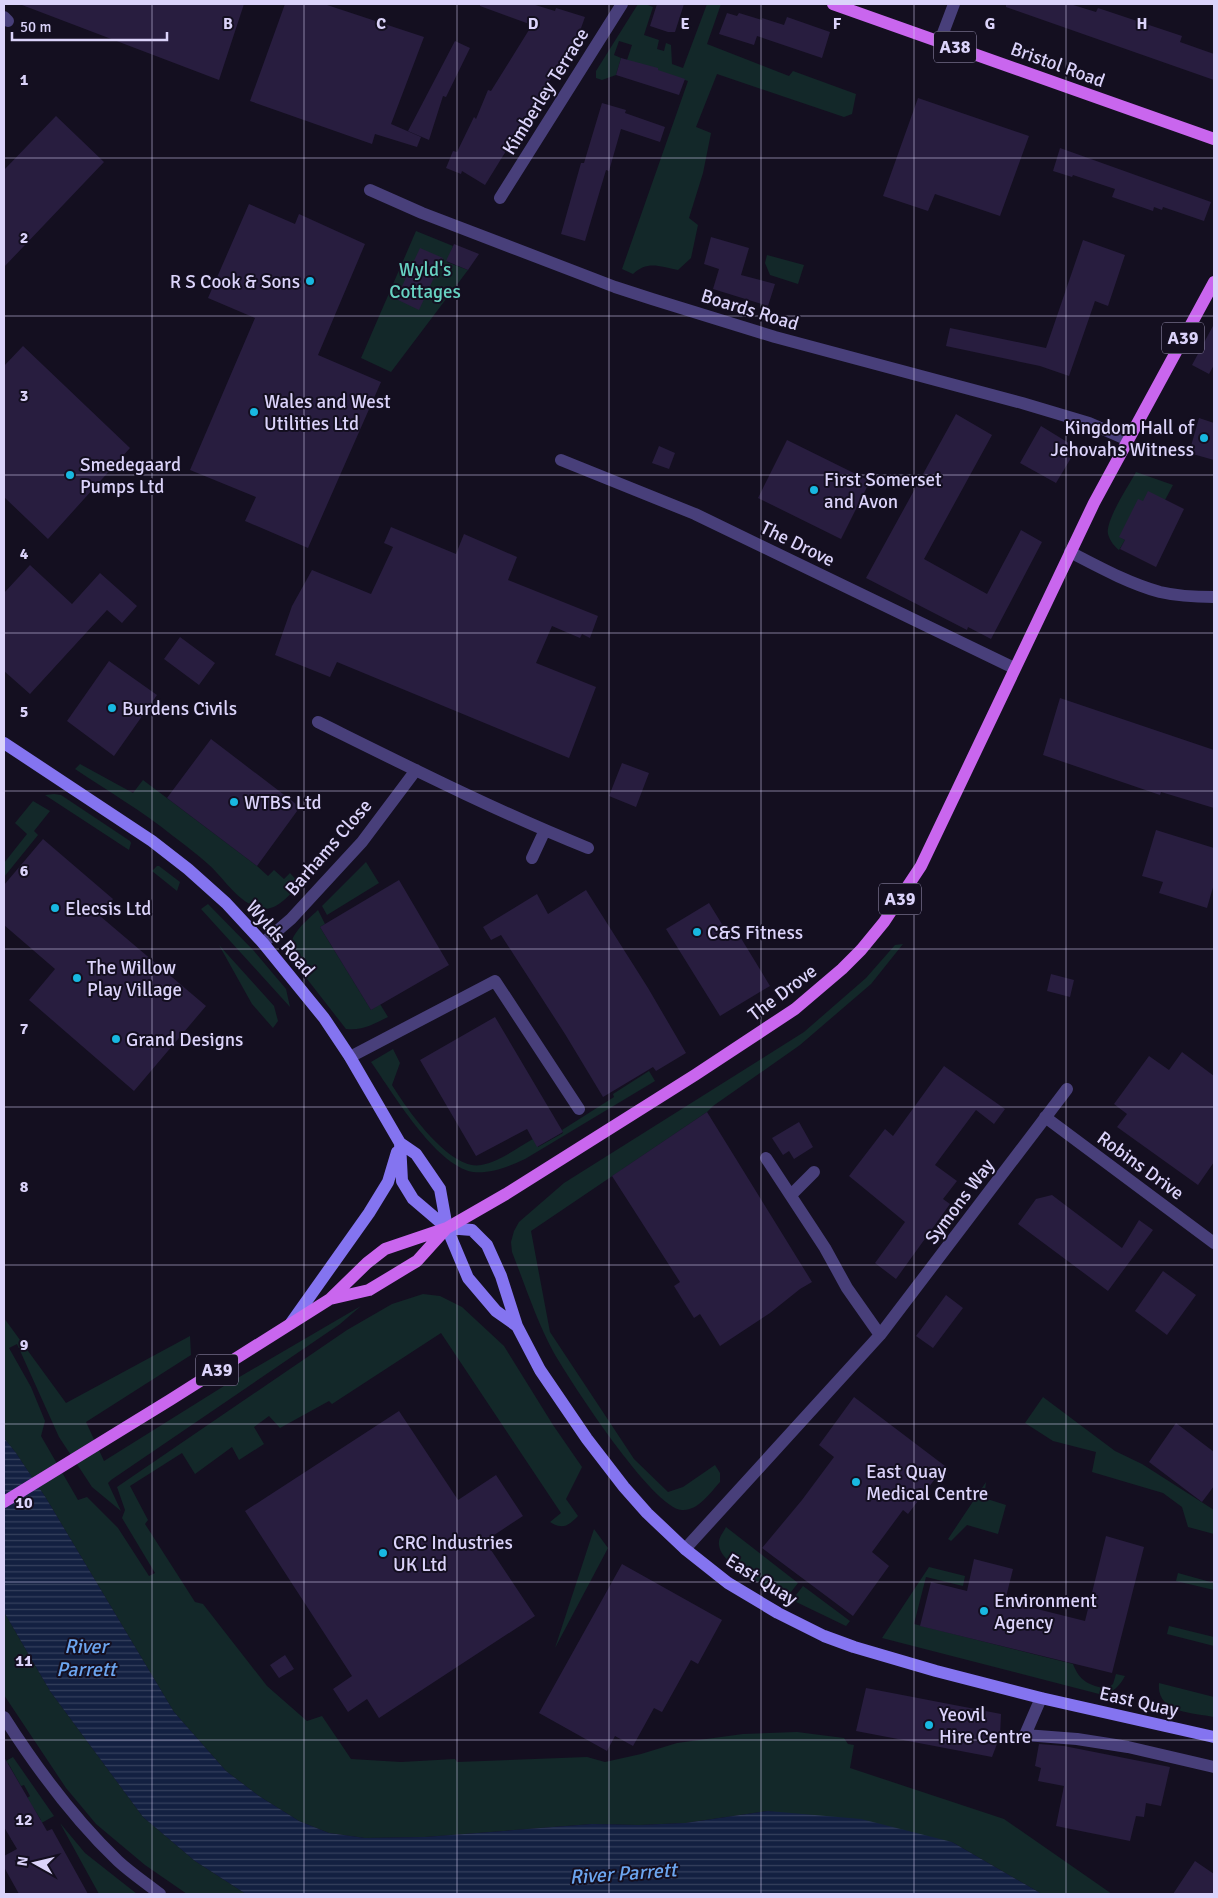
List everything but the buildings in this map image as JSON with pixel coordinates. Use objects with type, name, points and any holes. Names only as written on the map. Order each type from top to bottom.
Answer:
[{"type":"main road","name":"Bristol Road","points":[[833,4],[1214,139]]},
{"type":"main road","name":"The Drove","points":[[447,1228],[506,1194],[760,1033],[795,1008],[842,969],[884,922],[921,866],[1070,552],[1128,440],[1214,282]]},
{"type":"main road","name":"A39","points":[[4,1502],[330,1298],[385,1248],[447,1228]]},
{"type":"main road","points":[[330,1298],[369,1290],[417,1261],[447,1228]]},
{"type":"street","name":"Kimberley Terrace","points":[[500,198],[622,4]]},
{"type":"street","points":[[940,42],[954,4]]},
{"type":"street","name":"Boards Road","points":[[370,190],[422,213],[615,287],[776,337],[1022,403],[1088,423],[1128,440]]},
{"type":"street","name":"The Drove","points":[[562,460],[695,514],[1014,668]]},
{"type":"street","points":[[1070,552],[1121,578],[1160,592],[1193,597],[1214,597]]},
{"type":"street","points":[[318,722],[416,770],[588,848]]},
{"type":"street","name":"Wylds Road","points":[[4,743],[152,841],[188,869],[226,903],[263,943],[324,1018],[350,1057],[400,1143],[416,1154],[440,1189],[447,1228]]},
{"type":"street","name":"Barhams Close","points":[[263,943],[291,919],[362,842],[416,770]]},
{"type":"street","points":[[532,858],[545,830]]},
{"type":"street","points":[[350,1057],[495,981],[579,1109]]},
{"type":"street","name":"Symons Way","points":[[685,1549],[880,1335],[1066,1089]]},
{"type":"street","name":"Robins Drive","points":[[1045,1118],[1214,1243]]},
{"type":"street","points":[[400,1143],[402,1181],[413,1198],[447,1228],[472,1230],[487,1245],[501,1276],[517,1326]]},
{"type":"street","points":[[291,1323],[379,1197],[388,1182],[400,1143]]},
{"type":"street","points":[[766,1158],[825,1248],[847,1288],[880,1335]]},
{"type":"street","points":[[791,1195],[814,1172]]},
{"type":"street","name":"East Quay","points":[[447,1228],[468,1278],[496,1311],[517,1326],[540,1370],[597,1453],[647,1513],[685,1549],[728,1582],[778,1613],[824,1636],[892,1660],[1041,1698],[1214,1737]]},
{"type":"street","points":[[1041,1698],[1026,1735],[1077,1739],[1128,1747],[1214,1767]]},
{"type":"street","points":[[4,1717],[47,1782],[82,1824],[119,1862],[160,1894]]},
{"type":"green space","points":[[638,4],[653,7],[644,35],[659,40],[657,49],[664,51],[666,43],[671,45],[672,64],[683,68],[707,4],[721,4],[707,44],[789,76],[793,71],[856,94],[852,114],[844,117],[717,74],[696,127],[711,133],[703,173],[689,218],[698,225],[691,258],[678,270],[660,266],[649,266],[633,274],[622,269],[688,81],[627,60],[632,45],[619,41],[614,55],[621,58],[616,75],[602,80],[596,78],[596,71]]},
{"type":"green space","name":"Wyld's Cottages","points":[[416,231],[453,246],[447,262],[468,270],[391,372],[361,358]]},
{"type":"green space","points":[[767,255],[804,265],[798,284],[770,275],[765,263]]},
{"type":"green space","points":[[1136,472],[1173,485],[1165,500],[1143,501],[1120,537],[1125,540],[1119,550],[1110,539],[1108,528],[1123,494]]},
{"type":"green space","points":[[80,764],[133,793],[143,780],[268,876],[274,870],[284,879],[290,873],[300,884],[282,902],[272,908],[266,909],[252,905],[238,896],[208,864],[186,846],[137,810],[75,769]]},
{"type":"green space","points":[[45,795],[61,795],[130,841],[129,850]]},
{"type":"green space","points":[[33,801],[50,811],[34,831],[38,835],[4,877],[4,863],[27,834],[15,823]]},
{"type":"green space","points":[[366,862],[379,883],[327,915],[322,906]]},
{"type":"green space","points":[[157,866],[180,882],[177,891],[152,871]]},
{"type":"green space","points":[[208,904],[254,951],[286,989],[290,1007],[201,909]]},
{"type":"green space","points":[[318,910],[325,924],[320,927],[371,1010],[380,1004],[388,1017],[363,1028],[346,1029],[293,961],[291,946],[293,939],[301,926]]},
{"type":"green space","points":[[903,944],[871,984],[800,1045],[707,1112],[531,1231],[550,1332],[634,1459],[668,1492],[683,1487],[715,1465],[720,1473],[720,1482],[703,1500],[693,1508],[682,1510],[669,1504],[652,1489],[633,1467],[594,1415],[554,1353],[512,1252],[511,1242],[514,1231],[519,1222],[564,1183],[804,1032],[866,978],[895,945]]},
{"type":"green space","points":[[219,945],[274,1006],[278,1021],[273,1028],[252,1004]]},
{"type":"green space","points":[[393,1049],[400,1063],[392,1085],[430,1136],[456,1158],[469,1164],[481,1165],[494,1161],[533,1139],[538,1147],[563,1133],[562,1130],[614,1097],[613,1094],[649,1071],[655,1081],[525,1159],[493,1171],[473,1172],[459,1167],[430,1142],[403,1109],[371,1062]]},
{"type":"green space","points":[[423,1294],[440,1296],[462,1307],[504,1346],[553,1425],[582,1467],[566,1499],[578,1516],[565,1526],[558,1526],[550,1522],[561,1513],[441,1333],[332,1404],[329,1401],[280,1428],[269,1416],[254,1427],[264,1444],[239,1460],[232,1447],[195,1474],[182,1453],[130,1486],[148,1520],[145,1524],[195,1602],[203,1604],[267,1686],[307,1721],[322,1716],[351,1759],[401,1762],[455,1759],[457,1762],[587,1757],[605,1762],[677,1743],[743,1734],[797,1732],[844,1738],[848,1744],[854,1745],[850,1768],[1004,1819],[1112,1894],[1042,1894],[952,1842],[768,1811],[685,1823],[639,1825],[592,1824],[425,1837],[365,1838],[329,1833],[299,1821],[259,1796],[226,1771],[174,1712],[46,1498],[4,1438],[4,1318],[66,1403],[190,1336],[191,1355],[86,1422],[104,1461],[224,1386],[361,1306],[340,1324],[111,1480],[108,1483],[121,1511],[92,1487],[59,1437],[17,1344],[9,1348],[31,1387],[45,1421],[41,1436],[78,1500],[87,1497],[118,1528],[149,1576],[155,1573],[122,1518],[125,1510],[117,1487],[347,1330],[392,1304]]},
{"type":"green space","points":[[1043,1397],[1115,1451],[1142,1464],[1214,1510],[1214,1534],[1188,1527],[1182,1507],[1163,1493],[1092,1472],[1096,1452],[1053,1441],[1025,1423]]},
{"type":"green space","points":[[986,1482],[984,1498],[1006,1505],[998,1534],[967,1525],[951,1541],[948,1539]]},
{"type":"green space","points":[[726,1527],[798,1583],[787,1597],[747,1576],[728,1561],[719,1545],[720,1538]]},
{"type":"green space","points":[[594,1529],[608,1548],[555,1648]]},
{"type":"green space","points":[[929,1567],[965,1576],[963,1586],[926,1577],[914,1624],[1073,1664],[1082,1679],[1101,1688],[1107,1689],[1113,1684],[1116,1674],[1125,1676],[1123,1680],[1116,1688],[1103,1695],[882,1638]]},
{"type":"green space","points":[[1178,1573],[1214,1583],[1214,1590],[1176,1581]]},
{"type":"green space","points":[[803,1586],[850,1621],[846,1626],[792,1600]]},
{"type":"green space","points":[[4,1612],[50,1691],[143,1817],[195,1861],[246,1894],[187,1894],[145,1865],[96,1824],[66,1788],[4,1695]]},
{"type":"green space","points":[[1169,1626],[1214,1637],[1214,1646],[1167,1634]]},
{"type":"green space","points":[[1159,1683],[1214,1697],[1214,1717],[1177,1710],[1170,1706],[1163,1700]]},
{"type":"green space","points":[[13,1757],[54,1816],[11,1840],[11,1838],[41,1820],[27,1798],[30,1796],[24,1785],[21,1786],[8,1763],[4,1765],[4,1762]]},
{"type":"green space","points":[[60,1823],[85,1853],[137,1894],[99,1894]]},
{"type":"water","name":"River Parrett","points":[[4,1438],[46,1498],[174,1712],[226,1771],[259,1796],[299,1821],[329,1833],[365,1838],[425,1837],[592,1824],[639,1825],[685,1823],[768,1811],[861,1819],[952,1842],[1042,1894],[246,1894],[195,1861],[143,1817],[50,1691],[4,1612]]},
{"type":"place","name":"R S Cook & Sons","points":[[310,281]]},
{"type":"place","name":"Wales and West Utilities Ltd","points":[[254,412]]},
{"type":"place","name":"Kingdom Hall of Jehovahs Witness","points":[[1204,438]]},
{"type":"place","name":"Smedegaard Pumps Ltd","points":[[70,475]]},
{"type":"place","name":"First Somerset and Avon","points":[[814,490]]},
{"type":"place","name":"Burdens Civils","points":[[112,708]]},
{"type":"place","name":"WTBS Ltd","points":[[234,802]]},
{"type":"place","name":"Elecsis Ltd","points":[[55,908]]},
{"type":"place","name":"C&S Fitness","points":[[697,932]]},
{"type":"place","name":"The Willow Play Village","points":[[77,978]]},
{"type":"place","name":"Grand Designs","points":[[116,1039]]},
{"type":"place","name":"East Quay Medical Centre","points":[[856,1482]]},
{"type":"place","name":"CRC Industries UK Ltd","points":[[383,1553]]},
{"type":"place","name":"Environment Agency","points":[[984,1611]]},
{"type":"place","name":"Yeovil Hire Centre","points":[[929,1725]]}]
